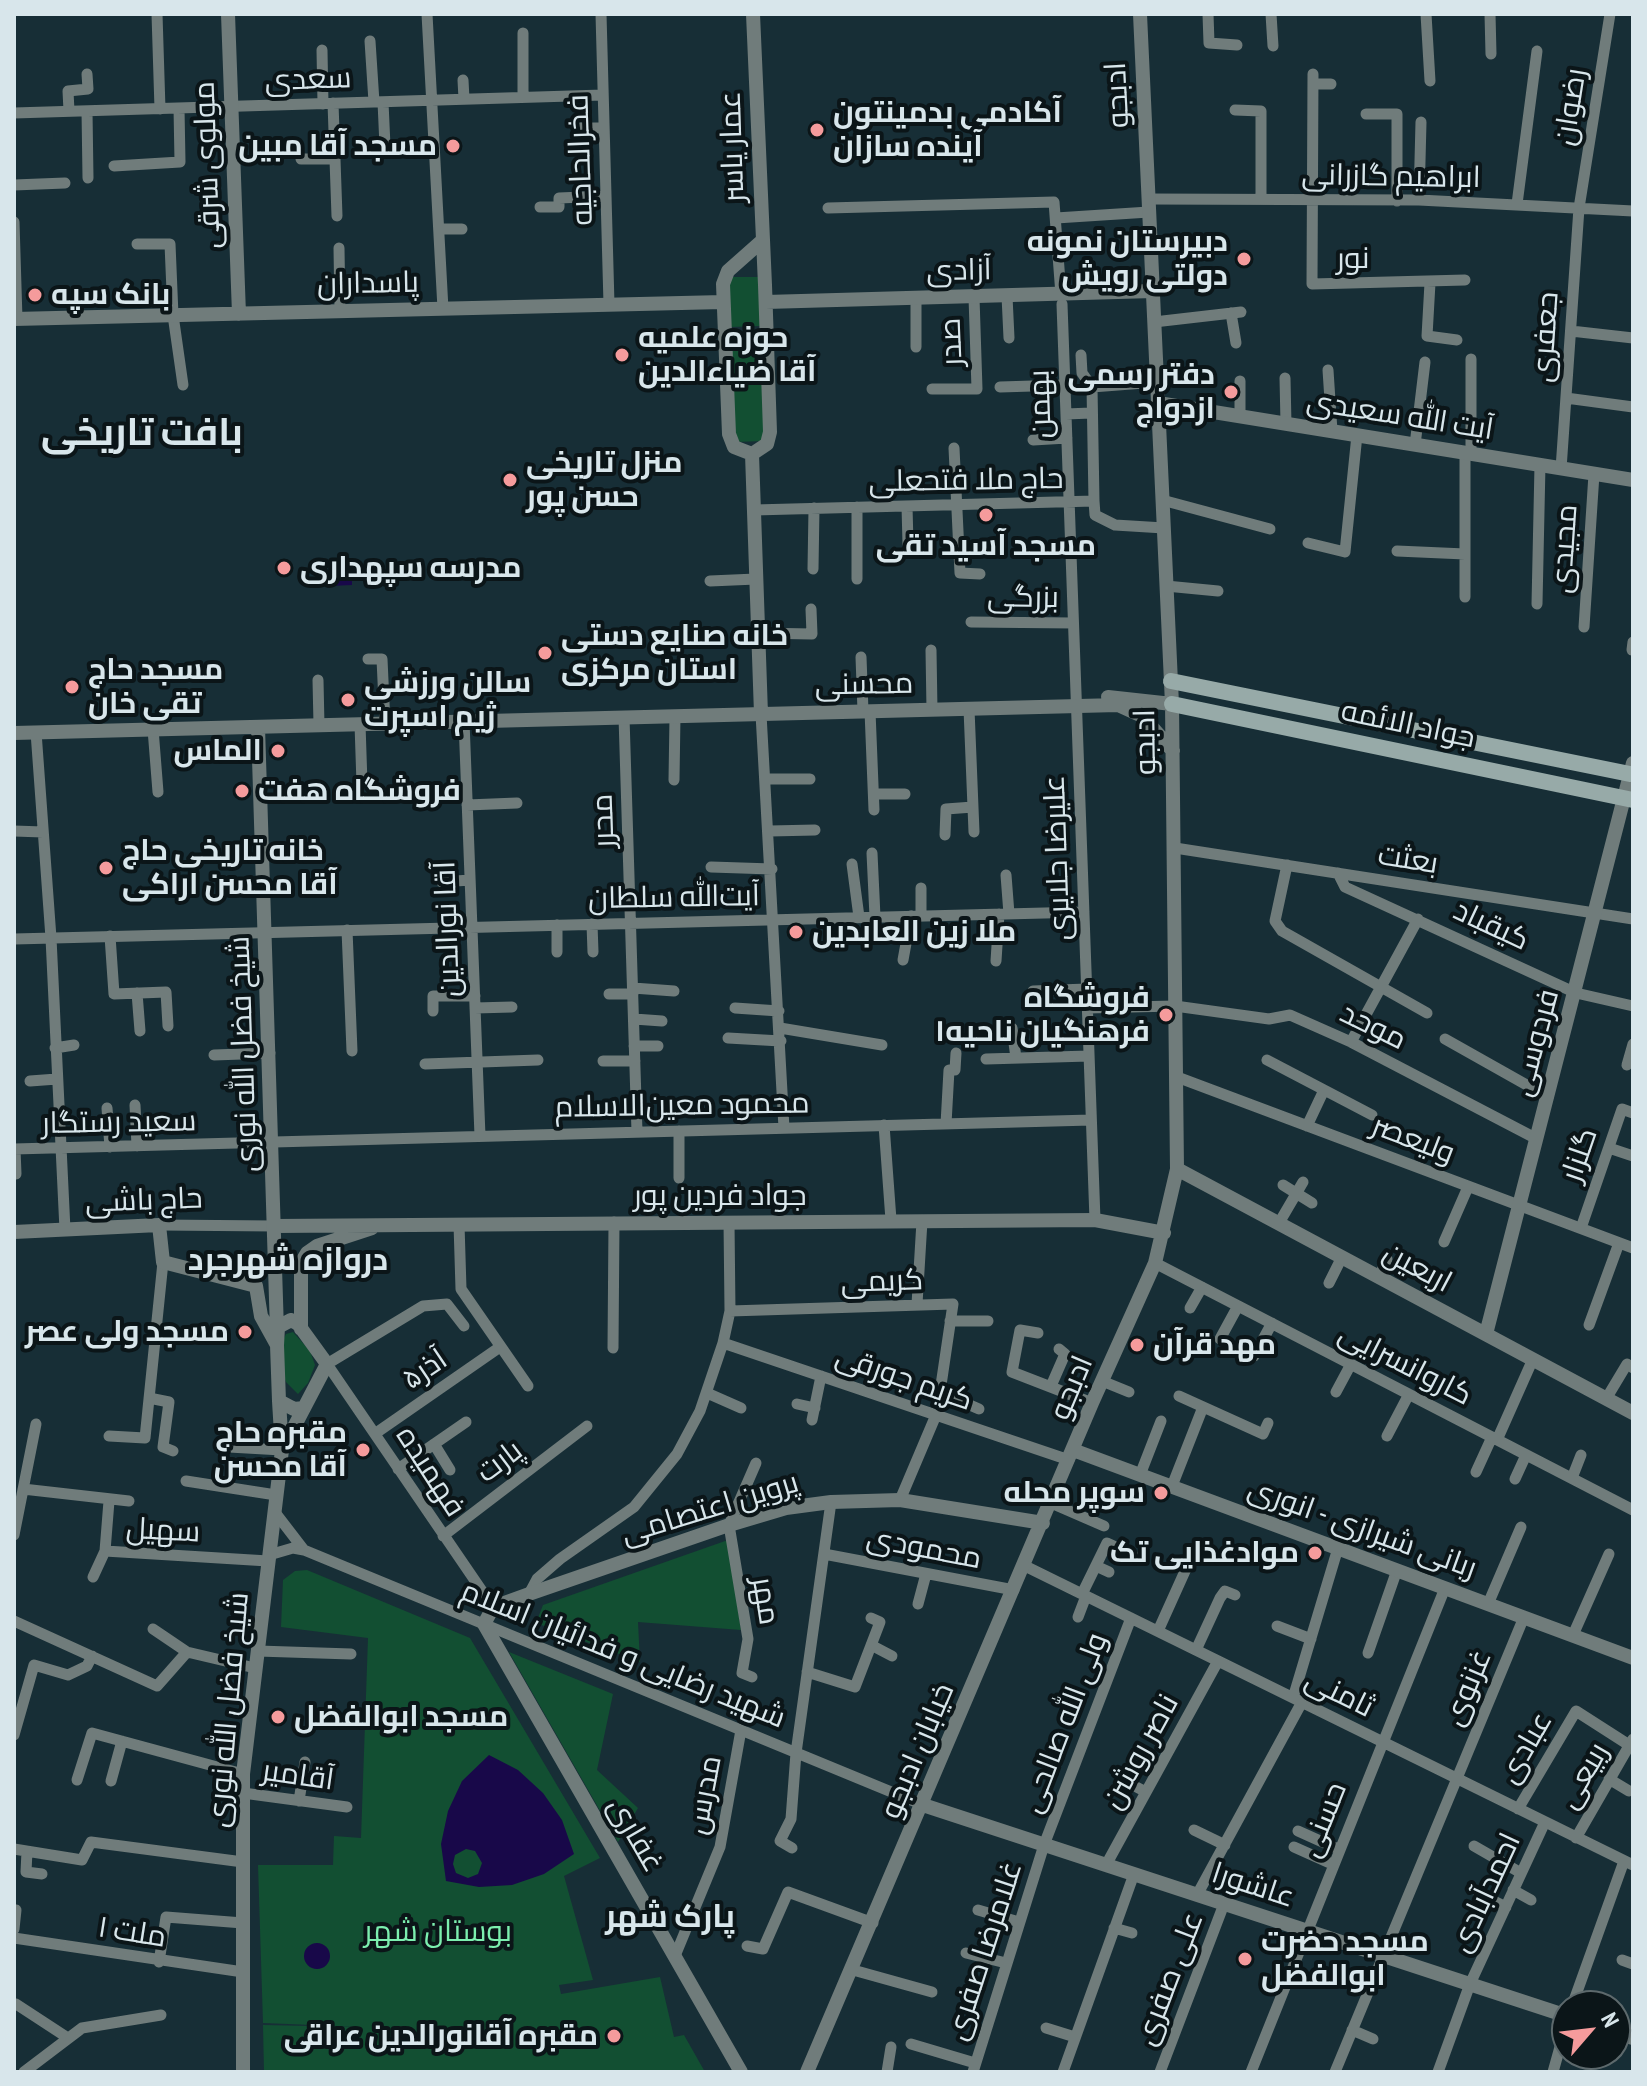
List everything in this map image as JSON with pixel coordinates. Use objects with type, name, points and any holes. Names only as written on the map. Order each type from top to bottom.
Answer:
[{"type":"main road","name":"جواد الائمه","points":[[1171,681],[1632,769]]},
{"type":"main road","name":"جواد الائمه","points":[[1172,704],[1629,799]]},
{"type":"street","points":[[157,14],[160,109]]},
{"type":"street","name":"مولوی شرقی","points":[[228,14],[239,314]]},
{"type":"street","points":[[427,14],[443,309]]},
{"type":"street","name":"فخرالحاجیه","points":[[601,14],[609,304]]},
{"type":"street","name":"عمار یاسر","points":[[752,454],[767,444],[770,432],[753,14]]},
{"type":"street","name":"ادبجو","points":[[1071,1455],[1155,1263],[1177,1169],[1172,704],[1140,14]]},
{"type":"street","points":[[1208,14],[1209,43],[1237,45]]},
{"type":"street","points":[[1271,14],[1273,46]]},
{"type":"street","points":[[1426,14],[1430,81]]},
{"type":"street","points":[[1490,14],[1491,54]]},
{"type":"street","name":"رضوان","points":[[1579,208],[1610,14]]},
{"type":"street","points":[[523,33],[523,97]]},
{"type":"street","points":[[370,41],[385,146]]},
{"type":"street","points":[[322,50],[335,159],[337,216]]},
{"type":"street","points":[[1517,204],[1537,51]]},
{"type":"street","points":[[69,111],[68,91],[88,89],[87,74]]},
{"type":"street","points":[[1314,200],[1313,79],[1331,84]]},
{"type":"street","points":[[463,80],[464,99]]},
{"type":"street","name":"سعدی","points":[[14,113],[603,95]]},
{"type":"street","points":[[114,166],[180,162],[179,108]]},
{"type":"street","points":[[1235,110],[1261,111],[1261,199]]},
{"type":"street","points":[[87,111],[88,178]]},
{"type":"street","points":[[1366,114],[1397,114],[1397,201]]},
{"type":"street","points":[[1419,200],[1421,122]]},
{"type":"street","points":[[580,128],[604,128]]},
{"type":"street","points":[[301,159],[335,159]]},
{"type":"street","points":[[14,185],[65,183]]},
{"type":"street","points":[[540,207],[559,207],[559,198],[606,196]]},
{"type":"street","name":"ابراهیم گازرانی","points":[[1056,218],[1149,206],[1261,199],[1419,200],[1633,211]]},
{"type":"street","name":"نور","points":[[1314,200],[1312,284],[1465,280]]},
{"type":"street","points":[[828,208],[1054,202],[1056,218]]},
{"type":"street","name":"جعفری","points":[[1561,469],[1579,208]]},
{"type":"street","name":"بهمن","points":[[1056,218],[1062,300],[1073,623]]},
{"type":"street","points":[[14,222],[16,319]]},
{"type":"street","points":[[439,229],[462,229]]},
{"type":"street","points":[[763,240],[728,271],[723,284],[723,302],[729,434],[734,447],[752,454],[761,710],[775,919],[784,1128]]},
{"type":"street","points":[[137,244],[170,244],[173,315],[183,385]]},
{"type":"street","points":[[339,248],[340,311]]},
{"type":"street","points":[[1430,283],[1427,336],[1457,340]]},
{"type":"street","name":"آزادی","points":[[766,302],[1007,296],[1062,300],[1153,291]]},
{"type":"street","points":[[1007,296],[1009,338]]},
{"type":"street","name":"صدر","points":[[932,389],[977,389],[974,297]]},
{"type":"street","points":[[916,298],[916,347]]},
{"type":"street","name":"پاسداران","points":[[16,319],[723,302]]},
{"type":"street","points":[[1154,322],[1236,312],[1236,343]]},
{"type":"street","points":[[1571,331],[1633,338]]},
{"type":"street","points":[[1081,355],[1082,373],[1092,387],[1094,501]]},
{"type":"street","points":[[1465,597],[1471,359]]},
{"type":"street","points":[[1415,445],[1425,362]]},
{"type":"street","points":[[1328,370],[1332,431]]},
{"type":"street","points":[[1285,378],[1286,424]]},
{"type":"street","points":[[1240,381],[1240,416]]},
{"type":"street","points":[[1092,387],[1157,382]]},
{"type":"street","points":[[1000,387],[1065,385]]},
{"type":"street","points":[[1566,398],[1633,407]]},
{"type":"street","name":"آیت الله سعیدی","points":[[1158,403],[1633,480]]},
{"type":"street","points":[[1066,414],[1091,413]]},
{"type":"street","points":[[1308,543],[1345,552],[1357,435]]},
{"type":"street","points":[[1033,440],[1067,438]]},
{"type":"street","points":[[954,448],[960,573],[980,574]]},
{"type":"street","points":[[1537,604],[1540,465]]},
{"type":"street","name":"مجیدی","points":[[1584,627],[1594,474]]},
{"type":"street","points":[[1162,500],[1270,529]]},
{"type":"street","name":"حاج ملا فتحعلی","points":[[754,510],[1094,501],[1095,515],[1115,525],[1164,528]]},
{"type":"street","points":[[907,506],[908,544]]},
{"type":"street","points":[[857,507],[857,579]]},
{"type":"street","points":[[813,569],[814,508]]},
{"type":"street","points":[[1397,551],[1465,554]]},
{"type":"street","points":[[710,581],[756,579]]},
{"type":"street","points":[[1166,586],[1218,591]]},
{"type":"street","points":[[758,633],[812,634],[811,609]]},
{"type":"street","name":"بزرگی","points":[[971,622],[1073,623]]},
{"type":"street","name":"علیرضا جلایری","points":[[1073,623],[1095,1220]]},
{"type":"street","points":[[1632,650],[1633,642]]},
{"type":"street","points":[[931,650],[932,706]]},
{"type":"street","points":[[861,657],[874,810]]},
{"type":"street","points":[[368,659],[382,659],[385,720]]},
{"type":"street","points":[[318,680],[319,721]]},
{"type":"street","name":"محسنی","points":[[932,706],[969,709],[1118,697],[1172,704]]},
{"type":"street","name":"محسنی","points":[[14,733],[258,727],[319,721],[1076,702],[1118,705],[1142,716],[1173,751]]},
{"type":"street","points":[[969,709],[974,832]]},
{"type":"street","name":"محسنی","points":[[319,721],[360,724],[385,720],[675,716],[761,710]]},
{"type":"street","points":[[674,780],[675,716]]},
{"type":"street","name":"محرر","points":[[624,717],[637,1132]]},
{"type":"street","name":"آقا نورالدین","points":[[464,721],[480,1136]]},
{"type":"street","points":[[360,724],[362,784]]},
{"type":"street","name":"شیخ فضل الله نوری","points":[[243,2072],[243,1774],[282,1450],[258,727]]},
{"type":"street","points":[[153,729],[158,792]]},
{"type":"street","points":[[36,732],[51,938],[65,1230]]},
{"type":"street","name":"فردوسی","points":[[1486,1334],[1596,913],[1629,799],[1632,769]]},
{"type":"street","points":[[767,779],[810,779]]},
{"type":"street","points":[[874,794],[905,794]]},
{"type":"street","points":[[467,805],[517,803]]},
{"type":"street","points":[[945,835],[946,809],[973,807]]},
{"type":"street","points":[[770,831],[815,830]]},
{"type":"street","points":[[14,831],[43,832]]},
{"type":"street","name":"بعثت","points":[[1175,848],[1633,919]]},
{"type":"street","points":[[872,853],[875,917]]},
{"type":"street","points":[[852,864],[859,917]]},
{"type":"street","points":[[1287,865],[1275,921],[1291,937],[1427,1013]]},
{"type":"street","points":[[711,867],[772,869]]},
{"type":"street","name":"کیقباد","points":[[1338,873],[1345,887],[1576,993],[1633,1006]]},
{"type":"street","points":[[996,961],[1004,914],[1006,875]]},
{"type":"street","points":[[442,882],[470,880]]},
{"type":"street","points":[[903,960],[921,888]]},
{"type":"street","name":"آیت‌الله سلطان","points":[[14,939],[1084,912]]},
{"type":"street","points":[[1351,1042],[1418,919]]},
{"type":"street","points":[[592,924],[593,952]]},
{"type":"street","points":[[557,925],[557,952]]},
{"type":"street","points":[[347,930],[352,1051]]},
{"type":"street","points":[[110,936],[114,994],[166,992],[168,1026]]},
{"type":"street","points":[[1033,991],[1087,989]]},
{"type":"street","points":[[609,994],[674,991]]},
{"type":"street","points":[[137,993],[140,1031]]},
{"type":"street","points":[[433,1011],[433,996],[512,1007]]},
{"type":"street","points":[[1087,1008],[1175,1006]]},
{"type":"street","name":"موحد","points":[[1175,1006],[1269,1019],[1290,1015],[1351,1042],[1537,1139]]},
{"type":"street","points":[[735,1008],[779,1011]]},
{"type":"street","points":[[634,1019],[662,1021]]},
{"type":"street","points":[[780,1028],[882,1045]]},
{"type":"street","points":[[1012,1028],[1016,1058]]},
{"type":"street","points":[[728,1038],[781,1041]]},
{"type":"street","points":[[1445,1039],[1548,1097]]},
{"type":"street","points":[[1627,1065],[1633,1044]]},
{"type":"street","points":[[55,1048],[74,1045]]},
{"type":"street","points":[[634,1046],[658,1046]]},
{"type":"street","points":[[214,1055],[270,1053]]},
{"type":"street","points":[[946,1124],[949,1070],[955,1070],[956,1053]]},
{"type":"street","points":[[986,1059],[1089,1056]]},
{"type":"street","points":[[425,1064],[538,1060]]},
{"type":"street","points":[[1267,1060],[1372,1115]]},
{"type":"street","points":[[603,1061],[635,1061]]},
{"type":"street","name":"ولیعصر","points":[[1177,1077],[1633,1247]]},
{"type":"street","points":[[30,1081],[57,1079]]},
{"type":"street","points":[[1307,1126],[1324,1090]]},
{"type":"street","points":[[135,1105],[137,1146]]},
{"type":"street","points":[[107,1108],[110,1147]]},
{"type":"street","name":"گلزار","points":[[1581,1228],[1622,1109],[1633,1113]]},
{"type":"street","name":"محمود معین‌الاسلام","points":[[274,1143],[1091,1120]]},
{"type":"street","points":[[884,1125],[891,1220]]},
{"type":"street","points":[[679,1131],[679,1178]]},
{"type":"street","name":"سعید رستگار","points":[[14,1149],[274,1143]]},
{"type":"street","points":[[1609,1148],[1633,1156]]},
{"type":"street","points":[[14,1149],[16,1174]]},
{"type":"street","name":"اربعین","points":[[1177,1169],[1633,1413]]},
{"type":"street","points":[[1279,1223],[1303,1182]]},
{"type":"street","points":[[1283,1185],[1312,1203]]},
{"type":"street","points":[[1444,1242],[1468,1187]]},
{"type":"street","name":"جواد فردین پور","points":[[275,1226],[1095,1220],[1164,1233]]},
{"type":"street","points":[[917,1304],[922,1221]]},
{"type":"street","points":[[613,1348],[614,1222]]},
{"type":"street","points":[[529,1594],[537,1579],[634,1507],[677,1454],[707,1393],[723,1343],[730,1311],[729,1222]]},
{"type":"street","points":[[301,1329],[301,1263],[307,1253],[379,1224]]},
{"type":"street","points":[[459,1224],[461,1289],[528,1386]]},
{"type":"street","points":[[109,1436],[145,1438],[163,1262],[159,1225]]},
{"type":"street","name":"حاج باشی","points":[[14,1232],[159,1225],[275,1226]]},
{"type":"street","points":[[1589,1325],[1619,1243]]},
{"type":"street","points":[[1329,1283],[1342,1257]]},
{"type":"street","points":[[1379,1277],[1387,1259]]},
{"type":"street","points":[[163,1262],[256,1286],[261,1316],[277,1338],[287,1320],[301,1329],[327,1364],[423,1306],[447,1304],[464,1326]]},
{"type":"street","name":"کاروانسرایی","points":[[1155,1263],[1633,1510]]},
{"type":"street","points":[[1190,1308],[1202,1287]]},
{"type":"street","name":"کریمی","points":[[730,1311],[953,1304],[940,1392],[979,1409]]},
{"type":"street","points":[[1220,1339],[1238,1306]]},
{"type":"street","points":[[950,1321],[988,1321]]},
{"type":"street","points":[[1254,1356],[1272,1323]]},
{"type":"street","points":[[1038,1333],[1020,1330],[1012,1372],[1092,1403]]},
{"type":"street","name":"کریم جورقی","points":[[723,1343],[936,1415],[1071,1455]]},
{"type":"street","name":"آذر۵","points":[[376,1433],[500,1347]]},
{"type":"street","points":[[1051,1386],[1065,1354],[1059,1349]]},
{"type":"street","points":[[1476,1472],[1533,1359]]},
{"type":"street","name":"شیخ فضل الله نوری","points":[[282,1450],[327,1364]]},
{"type":"street","name":"فهمیده","points":[[327,1364],[493,1607]]},
{"type":"street","points":[[1336,1392],[1351,1364]]},
{"type":"street","points":[[1606,1399],[1627,1364],[1633,1368]]},
{"type":"street","points":[[797,1404],[814,1414],[821,1376]]},
{"type":"street","points":[[1102,1381],[1129,1392]]},
{"type":"street","points":[[707,1393],[741,1408]]},
{"type":"street","points":[[1387,1436],[1409,1394]]},
{"type":"street","points":[[1179,1396],[1263,1434],[1268,1423]]},
{"type":"street","points":[[149,1398],[169,1402],[163,1447],[173,1451]]},
{"type":"street","points":[[279,1401],[289,1409],[304,1408]]},
{"type":"street","points":[[1172,1486],[1203,1407]]},
{"type":"street","points":[[900,1500],[936,1415]]},
{"type":"street","points":[[1140,1475],[1161,1421]]},
{"type":"street","points":[[398,1469],[466,1422]]},
{"type":"street","points":[[14,1535],[36,1424]]},
{"type":"street","name":"پارت","points":[[443,1536],[587,1426]]},
{"type":"street","points":[[434,1444],[450,1470]]},
{"type":"street","points":[[229,1447],[282,1450]]},
{"type":"street","name":"ربانی شیرازی - انوری","points":[[1071,1455],[1172,1486],[1633,1658]]},
{"type":"street","name":"خیابان ادبجو","points":[[807,2072],[1071,1455]]},
{"type":"street","points":[[1515,1479],[1526,1455]]},
{"type":"street","points":[[1572,1478],[1581,1455]]},
{"type":"street","points":[[729,1525],[756,1463]]},
{"type":"street","points":[[186,1481],[275,1503],[304,1550]]},
{"type":"street","points":[[23,1489],[129,1501]]},
{"type":"street","name":"پروین اعتصامی","points":[[493,1607],[786,1508],[831,1502],[900,1500],[1043,1523]]},
{"type":"street","name":"سهیل","points":[[109,1501],[105,1551],[269,1558]]},
{"type":"street","points":[[792,1848],[780,1841],[791,1819],[796,1753],[831,1502]]},
{"type":"street","points":[[1051,1503],[1104,1526]]},
{"type":"street","name":"مهر","points":[[729,1525],[748,1639],[742,1673],[752,1677]]},
{"type":"street","points":[[1488,1604],[1521,1527]]},
{"type":"street","points":[[1078,1617],[1084,1595],[1107,1543],[1133,1555]]},
{"type":"street","points":[[269,1558],[293,1548],[304,1550]]},
{"type":"street","points":[[1197,1895],[1297,1700],[1338,1548]]},
{"type":"street","name":"شهید رضایی و فدائیان اسلام","points":[[304,1550],[923,1805]]},
{"type":"street","points":[[93,1577],[105,1551]]},
{"type":"street","name":"محمودی","points":[[824,1554],[1014,1590]]},
{"type":"street","points":[[1573,1635],[1609,1554]]},
{"type":"street","points":[[1158,1631],[1190,1560]]},
{"type":"street","name":"ثامنی","points":[[1025,1566],[1628,1863]]},
{"type":"street","points":[[1096,1566],[1109,1572]]},
{"type":"street","points":[[1368,1653],[1397,1570]]},
{"type":"street","points":[[918,1604],[926,1574]]},
{"type":"street","name":"حسنی","points":[[1251,2072],[1381,1741],[1445,1588]]},
{"type":"street","points":[[1196,1650],[1220,1598],[1225,1591],[1235,1595]]},
{"type":"street","points":[[484,1624],[493,1607]]},
{"type":"street","name":"غزنوی","points":[[1335,2072],[1524,1617]]},
{"type":"street","points":[[807,1672],[855,1687],[880,1622],[871,1618]]},
{"type":"street","name":"ولی الله صالحی","points":[[1044,1845],[1131,1618]]},
{"type":"street","points":[[14,1621],[157,1686],[187,1652]]},
{"type":"street","name":"غفاری","points":[[484,1624],[741,2072]]},
{"type":"street","points":[[1277,1626],[1311,1639]]},
{"type":"street","points":[[153,1629],[187,1652],[255,1668]]},
{"type":"street","points":[[871,1645],[892,1656]]},
{"type":"street","points":[[258,1651],[351,1654]]},
{"type":"street","points":[[14,1735],[34,1665],[68,1675],[87,1666],[92,1656]]},
{"type":"street","name":"ناصر روشن","points":[[1106,1865],[1218,1661]]},
{"type":"street","name":"عبادی","points":[[1518,1809],[1576,1711],[1631,1742]]},
{"type":"street","name":"مدرس","points":[[675,1956],[720,1847],[741,1730]]},
{"type":"street","points":[[77,1780],[92,1733],[243,1774]]},
{"type":"street","points":[[111,1781],[122,1741]]},
{"type":"street","name":"ربیعی","points":[[1576,1838],[1631,1742]]},
{"type":"street","points":[[299,1801],[305,1762]]},
{"type":"street","points":[[1609,1779],[1629,1791]]},
{"type":"street","points":[[1125,1781],[1146,1792]]},
{"type":"street","name":"آقامیر","points":[[243,1793],[347,1807]]},
{"type":"street","name":"عاشورا","points":[[923,1805],[1551,2013]]},
{"type":"street","name":"احمدآبادی","points":[[1438,2072],[1470,1984],[1545,1822]]},
{"type":"street","points":[[1194,1830],[1225,1845]]},
{"type":"street","points":[[1298,1831],[1338,1849]]},
{"type":"street","points":[[14,1849],[82,1860],[91,1842],[243,1862]]},
{"type":"street","name":"غلامرضا صفری","points":[[974,2067],[1044,1845]]},
{"type":"street","points":[[1474,1846],[1521,1873]]},
{"type":"street","points":[[1294,1847],[1332,1864]]},
{"type":"street","points":[[27,1851],[26,1872],[42,1874]]},
{"type":"street","points":[[1578,1990],[1628,1863]]},
{"type":"street","points":[[1063,2072],[1134,1874]]},
{"type":"street","points":[[1513,1890],[1531,1900]]},
{"type":"street","points":[[747,1946],[763,1949],[788,1892],[873,1923]]},
{"type":"street","points":[[1479,1894],[1506,1907]]},
{"type":"street","name":"علی صفری","points":[[1160,2072],[1224,1904]]},
{"type":"street","points":[[14,1929],[16,1910]]},
{"type":"street","points":[[978,1910],[1019,1922]]},
{"type":"street","points":[[159,1962],[166,1917],[243,1923]]},
{"type":"street","points":[[1114,1928],[1132,1933]]},
{"type":"street","name":"ملت ۱","points":[[14,1938],[159,1962],[243,1972]]},
{"type":"street","points":[[966,1953],[1006,1963]]},
{"type":"street","points":[[853,1970],[932,1992]]},
{"type":"street","points":[[16,2004],[68,2038]]},
{"type":"street","points":[[24,2072],[82,2028],[161,2015]]},
{"type":"street","points":[[1046,2028],[1075,2037]]},
{"type":"street","points":[[1352,2030],[1373,2039]]},
{"type":"street","points":[[911,2044],[974,2067]]},
{"type":"street","points":[[887,2072],[891,2047]]},
{"type":"green space","points":[[729,277],[760,277],[761,326],[730,327]]},
{"type":"green space","points":[[761,336],[764,441],[734,442],[731,337]]},
{"type":"green space","points":[[293,1332],[310,1351],[315,1365],[308,1383],[298,1394],[286,1382],[282,1371],[282,1342],[286,1334]]},
{"type":"green space","points":[[728,1540],[741,1630],[638,1622],[640,1662],[536,1623],[543,1605]]},
{"type":"green space","name":"بوستان شهر","points":[[307,1570],[470,1638],[600,1858],[564,1876],[593,1980],[559,1985],[561,1994],[660,1977],[674,2037],[684,2035],[705,2072],[264,2072],[263,2025],[361,2027],[263,2023],[258,1865],[333,1865],[334,1836],[361,1838],[368,1638],[281,1627],[283,1580],[295,1571]]},
{"type":"green space","points":[[509,1652],[613,1694],[597,1770],[638,1808],[618,1842]]},
{"type":"shaded area","points":[[330,573],[352,573],[352,585],[330,586]]},
{"type":"shaded area","points":[[489,1755],[518,1770],[543,1793],[562,1820],[574,1854],[544,1874],[512,1885],[479,1887],[446,1881],[441,1844],[448,1811],[462,1781]],"holes":[[[466,1849],[475,1851],[482,1863],[478,1874],[468,1878],[456,1873],[453,1864],[455,1855]]]},
{"type":"shaded area","points":[[317,1943],[326,1947],[330,1956],[326,1965],[317,1969],[308,1965],[304,1956],[308,1947]]},
{"type":"place","name":"آکادمی بدمینتون آینده سازان","points":[[817,130]]},
{"type":"place","name":"مسجد آقا مبین","points":[[453,146]]},
{"type":"place","name":"دبیرستان نمونه دولتی رویش","points":[[1244,259]]},
{"type":"place","name":"بانک سپه","points":[[35,295]]},
{"type":"place","name":"حوزه علمیه آقا ضیاءالدین","points":[[622,355]]},
{"type":"place","name":"دفتر رسمی ازدواج","points":[[1231,392]]},
{"type":"place","name":"منزل تاریخی حسن پور","points":[[510,480]]},
{"type":"place","name":"مسجد آسید تقی","points":[[986,515]]},
{"type":"place","name":"مدرسه سپهداری","points":[[284,568]]},
{"type":"place","name":"خانه صنایع دستی استان مرکزی","points":[[545,653]]},
{"type":"place","name":"مسجد حاج تقی خان","points":[[72,687]]},
{"type":"place","name":"سالن ورزشی ژیم اسپرت","points":[[348,700]]},
{"type":"place","name":"الماس","points":[[278,751]]},
{"type":"place","name":"فروشگاه هفت","points":[[242,791]]},
{"type":"place","name":"خانه تاریخی حاج آقا محسن اراکی","points":[[106,868]]},
{"type":"place","name":"ملا زین العابدین","points":[[796,932]]},
{"type":"place","name":"فروشگاه فرهنگیان ناحیه۱","points":[[1166,1015]]},
{"type":"place","name":"مسجد ولی عصر","points":[[245,1332]]},
{"type":"place","name":"مهد قرآن","points":[[1137,1345]]},
{"type":"place","name":"مقبره حاج آقا محسن","points":[[363,1450]]},
{"type":"place","name":"سوپر محله","points":[[1161,1493]]},
{"type":"place","name":"موادغذایی تک","points":[[1315,1553]]},
{"type":"place","name":"مسجد ابوالفضل","points":[[278,1717]]},
{"type":"place","name":"مسجد حضرت ابوالفضل","points":[[1245,1959]]},
{"type":"place","name":"مقبره آقانورالدین عراقی","points":[[614,2036]]},
{"type":"district","name":"بافت تاریخی","points":[[142,434]]},
{"type":"district","name":"دروازه شهرجرد","points":[[288,1261]]},
{"type":"district","name":"پارک شهر","points":[[670,1918]]}]
